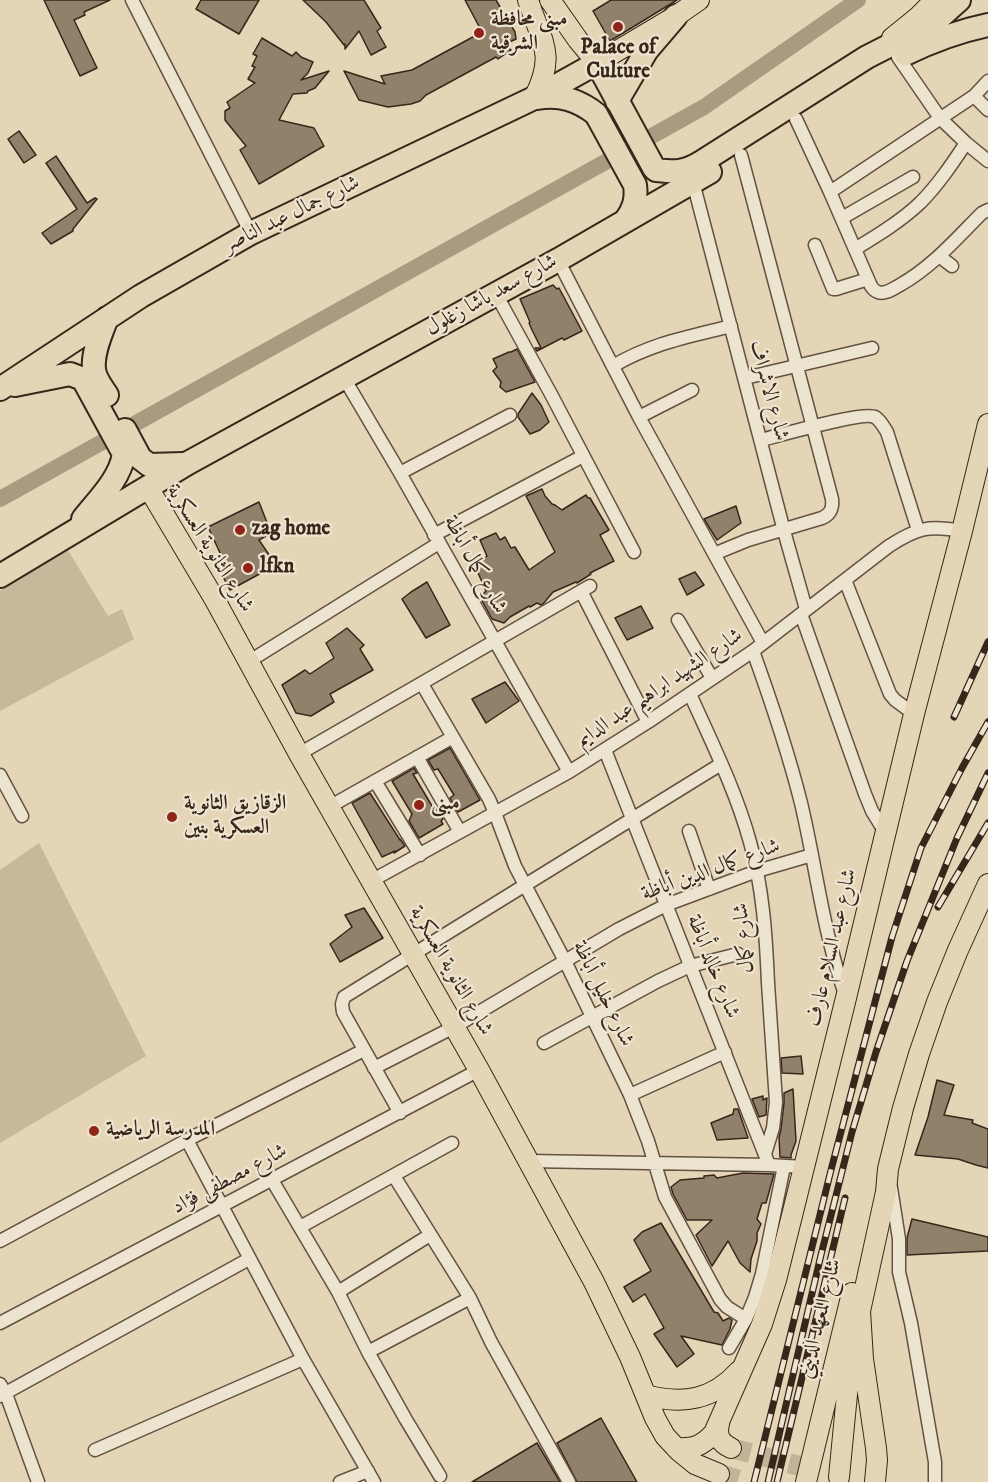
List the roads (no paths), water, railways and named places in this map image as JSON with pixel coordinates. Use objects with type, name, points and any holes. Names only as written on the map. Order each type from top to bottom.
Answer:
[{"type":"highway","name":"شارع سعد باشا زغلول","points":[[0,576],[188,463],[558,260],[626,220],[867,57],[926,27],[959,0]]},
{"type":"highway","points":[[618,102],[647,50],[676,16]]},
{"type":"highway","name":"شارع سعد باشا زغلول","points":[[697,173],[741,155],[875,69],[898,57],[938,39],[988,25]]},
{"type":"highway","name":"شارع جمال عبد الناصر","points":[[1,388],[177,274],[251,233],[534,98],[597,63]]},
{"type":"highway","points":[[597,63],[655,169]]},
{"type":"highway","points":[[534,98],[548,96],[574,100],[596,114],[636,189],[635,203],[626,220]]},
{"type":"highway","points":[[636,189],[655,169]]},
{"type":"highway","points":[[655,169],[678,172],[690,169],[697,173]]},
{"type":"highway","points":[[107,318],[98,339],[88,376],[131,453],[149,465],[188,463]]},
{"type":"highway","points":[[1,388],[70,374],[88,376]]},
{"type":"highway","points":[[74,531],[106,491],[131,453]]},
{"type":"main road","points":[[528,0],[544,44],[546,60],[543,79],[534,98]]},
{"type":"main road","points":[[550,0],[597,63],[699,0]]},
{"type":"main road","points":[[867,57],[918,17],[934,0]]},
{"type":"main road","name":"شارع عبد السلام عارف","points":[[676,1448],[687,1449],[697,1446],[707,1441],[714,1433],[762,1324],[777,1280],[914,714],[988,424]]},
{"type":"main road","name":"شارع الثانوية العسكرية","points":[[136,493],[147,491],[154,496],[215,600],[299,754],[479,1070],[594,1282],[665,1436],[695,1464],[719,1474]]},
{"type":"main road","name":"شارع المعهد الديني","points":[[875,1482],[877,1460],[863,1359],[860,1311],[886,1192],[888,1169],[919,1054],[958,950],[988,884]]},
{"type":"main road","name":"شارع المعهد الديني","points":[[811,1476],[877,1191],[888,1169]]},
{"type":"main road","points":[[811,1476],[846,1479],[852,1357],[860,1311]]},
{"type":"main road","points":[[646,1395],[664,1400],[700,1397],[717,1390],[731,1380],[743,1366]]},
{"type":"main road","points":[[719,1424],[720,1438],[726,1446],[731,1448]]},
{"type":"street","points":[[132,0],[251,233]]},
{"type":"street","points":[[898,57],[940,118],[988,161]]},
{"type":"street","points":[[830,192],[974,96],[988,81]]},
{"type":"street","points":[[974,96],[988,110]]},
{"type":"street","points":[[796,119],[868,279],[878,293],[883,293],[909,280],[925,269],[982,213],[988,210]]},
{"type":"street","points":[[855,249],[881,233],[919,204],[933,189],[966,143]]},
{"type":"street","points":[[714,554],[748,540],[825,517],[831,511],[832,499],[741,155]]},
{"type":"street","name":"شارع الاشراف","points":[[697,173],[731,326],[804,612],[865,794],[885,832]]},
{"type":"street","points":[[842,218],[913,177]]},
{"type":"street","points":[[815,245],[837,303]]},
{"type":"street","points":[[939,256],[952,266]]},
{"type":"street","points":[[558,260],[639,417],[714,554],[758,647],[771,701],[801,803],[835,964],[846,998]]},
{"type":"street","points":[[833,289],[868,279]]},
{"type":"street","points":[[496,294],[634,552]]},
{"type":"street","points":[[613,366],[664,343],[731,326]]},
{"type":"street","points":[[745,378],[872,348]]},
{"type":"street","name":"شارع كمال أباظة","points":[[344,378],[569,772]]},
{"type":"street","points":[[639,417],[692,390]]},
{"type":"street","points":[[400,473],[510,415]]},
{"type":"street","points":[[761,440],[813,426],[864,416],[875,417],[887,432],[918,530]]},
{"type":"street","points":[[248,662],[437,539],[583,456]]},
{"type":"street","name":"شارع الشهيد ابراهيم عبد الدايم","points":[[371,881],[605,750],[758,647],[889,546],[918,530],[948,528],[962,531]]},
{"type":"street","points":[[845,580],[890,694],[914,714]]},
{"type":"street","points":[[299,754],[585,589],[648,722]]},
{"type":"street","points":[[678,620],[712,678]]},
{"type":"street","name":"شارع خليل أباظة","points":[[422,684],[495,813],[512,858],[630,1095],[648,1141],[665,1197],[720,1299],[727,1307],[746,1319]]},
{"type":"street","name":"شارع كمال","points":[[690,694],[722,764],[742,816],[757,871],[765,934],[776,1102],[767,1159]]},
{"type":"street","points":[[329,807],[453,737]]},
{"type":"street","name":"شارع خالد أباظة","points":[[605,750],[767,1159]]},
{"type":"street","points":[[417,757],[460,832]]},
{"type":"street","points":[[400,1113],[343,1012],[344,997],[722,764]]},
{"type":"street","points":[[0,775],[22,816]]},
{"type":"street","points":[[375,781],[420,855]]},
{"type":"street","points":[[689,831],[709,888]]},
{"type":"street","name":"شارع كمال الدين أباظة","points":[[374,1068],[454,1027],[620,929],[666,905],[757,871],[812,855]]},
{"type":"street","points":[[544,1043],[591,1016],[690,966],[738,954]]},
{"type":"street","points":[[0,1241],[187,1140],[364,1050]]},
{"type":"street","points":[[630,1095],[724,1052]]},
{"type":"street","name":"شارع مصطفى فؤاد","points":[[0,1323],[479,1070]]},
{"type":"street","points":[[187,1140],[303,1359],[371,1476],[340,1482]]},
{"type":"street","points":[[300,1227],[452,1143]]},
{"type":"street","points":[[528,1161],[654,1163],[767,1159],[784,1166],[804,1167]]},
{"type":"street","points":[[729,1348],[746,1319],[762,1274],[784,1166]]},
{"type":"street","points":[[888,1169],[899,1239],[899,1272],[911,1323],[935,1462],[935,1482]]},
{"type":"street","points":[[394,1176],[470,1298],[491,1342],[569,1482]]},
{"type":"street","points":[[272,1180],[338,1292],[368,1352],[440,1476]]},
{"type":"street","points":[[338,1292],[430,1236]]},
{"type":"street","points":[[38,1482],[2,1391],[249,1258]]},
{"type":"street","points":[[368,1352],[470,1298]]},
{"type":"street","points":[[95,1450],[303,1359]]},
{"type":"waterway","points":[[0,499],[704,107],[858,0]]},
{"type":"tunnel","points":[[731,1448],[815,1470]]},
{"type":"tunnel","points":[[719,1474],[746,1482]]},
{"type":"railway","points":[[954,717],[988,642]]},
{"type":"railway","points":[[754,1482],[831,1170],[892,937],[921,848],[988,722]]},
{"type":"railway","points":[[768,1482],[821,1255],[852,1132],[876,1052],[907,961],[957,838],[988,773]]},
{"type":"railway","points":[[938,907],[988,823]]},
{"type":"railway","points":[[777,1482],[845,1198]]},
{"type":"place","name":"Palace of Culture","points":[[618,27]]},
{"type":"place","name":"مبنى محافظة الشرقية","points":[[479,33]]},
{"type":"place","name":"zag home","points":[[240,530]]},
{"type":"place","name":"lfkn","points":[[248,568]]},
{"type":"place","name":"مبنى","points":[[419,805]]},
{"type":"place","name":"الزقازيق الثانوية العسكرية بنين","points":[[172,817]]},
{"type":"place","name":"المدرسة الرياضية","points":[[94,1131]]}]
